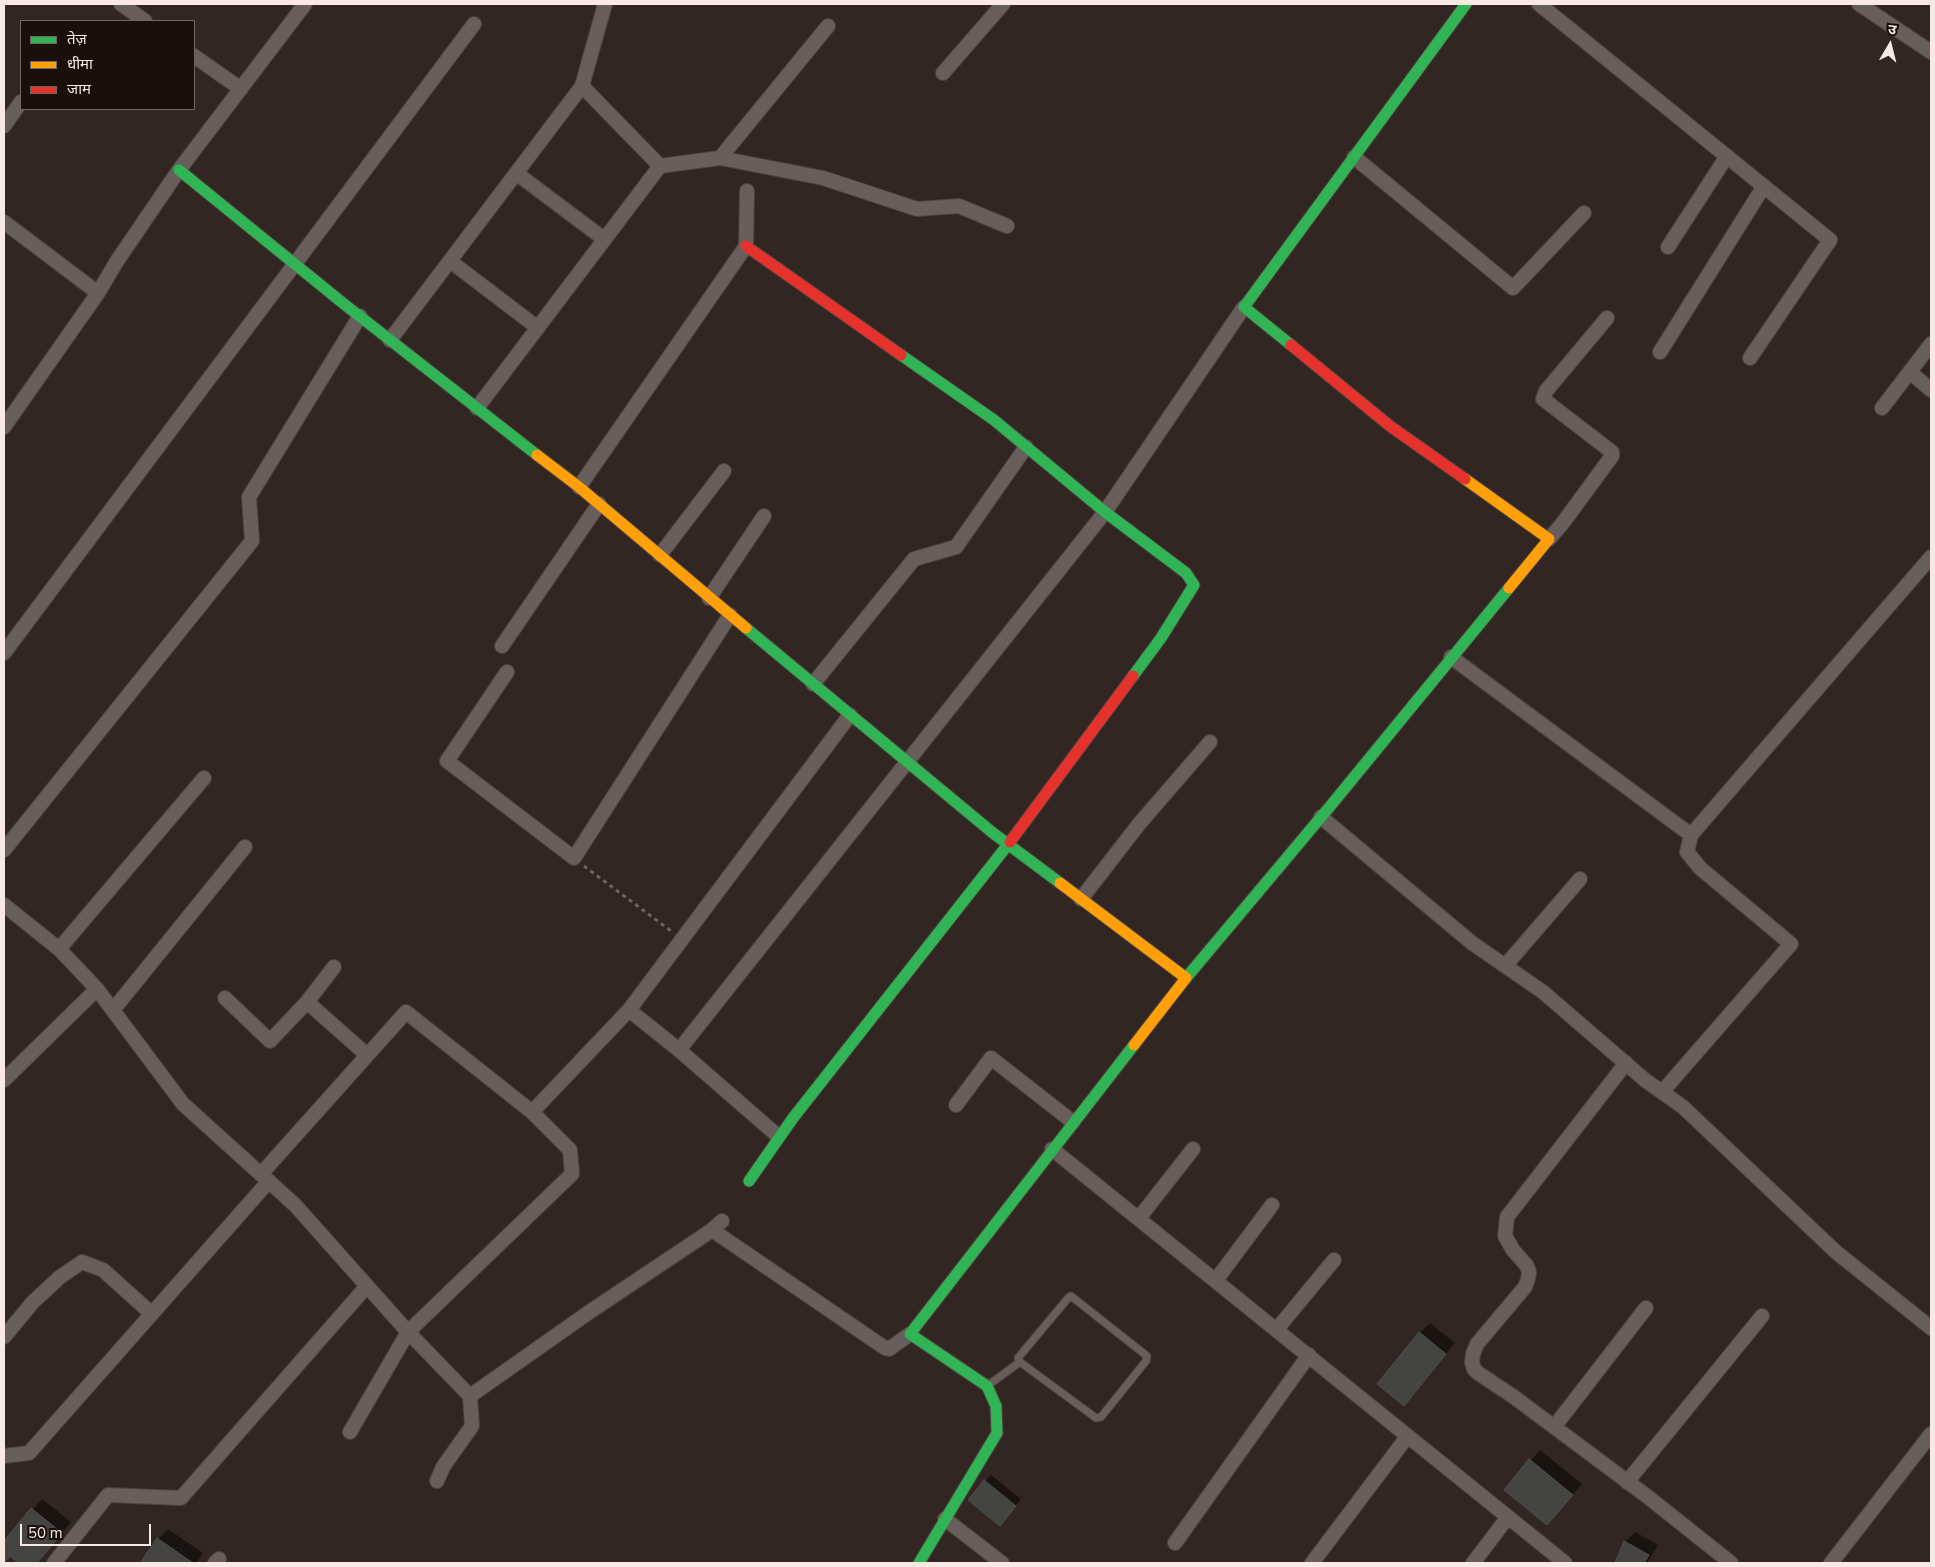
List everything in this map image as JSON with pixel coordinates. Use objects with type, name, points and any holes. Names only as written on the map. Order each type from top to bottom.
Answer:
[{"type":"street","points":[[121,4],[144,20]]},
{"type":"street","points":[[4,427],[98,292],[179,170],[305,4]]},
{"type":"street","points":[[390,340],[582,86],[605,4]]},
{"type":"street","points":[[943,73],[1003,4]]},
{"type":"street","points":[[679,1050],[1105,512],[1244,306],[1466,4]]},
{"type":"street","points":[[1539,4],[1830,240],[1750,358]]},
{"type":"street","points":[[1859,4],[1931,52]]},
{"type":"street","points":[[4,654],[474,24]]},
{"type":"street","points":[[720,158],[828,26]]},
{"type":"street","points":[[195,57],[241,89]]},
{"type":"street","points":[[582,86],[660,166]]},
{"type":"street","points":[[4,126],[20,103]]},
{"type":"street","points":[[1668,247],[1727,156]]},
{"type":"street","points":[[1354,157],[1513,288],[1584,213]]},
{"type":"street","points":[[477,408],[660,166],[720,158],[823,178],[917,209],[959,206],[1007,226]]},
{"type":"street","points":[[179,170],[390,340],[579,487],[709,598],[1008,845],[1186,978]]},
{"type":"street","points":[[516,174],[604,239]]},
{"type":"street","points":[[1660,352],[1764,186]]},
{"type":"street","points":[[579,487],[746,246],[747,191]]},
{"type":"street","points":[[4,222],[98,292]]},
{"type":"street","points":[[746,246],[994,420],[1105,512],[1186,573],[1194,585],[1161,638],[1008,845],[778,1136],[749,1181]]},
{"type":"street","points":[[450,261],[538,328]]},
{"type":"street","points":[[1244,306],[1390,426],[1549,539]]},
{"type":"street","points":[[4,850],[252,541],[249,497],[360,316]]},
{"type":"street","points":[[470,1396],[717,1226],[885,1348],[890,1349],[910,1334],[1186,978],[1549,539],[1612,456],[1612,452],[1543,400],[1546,391],[1607,318]]},
{"type":"street","points":[[1882,408],[1931,344]]},
{"type":"street","points":[[1910,372],[1931,390]]},
{"type":"street","points":[[813,684],[914,559],[956,547],[1026,447]]},
{"type":"street","points":[[660,555],[724,471]]},
{"type":"street","points":[[502,646],[599,504]]},
{"type":"street","points":[[709,598],[764,516]]},
{"type":"street","points":[[1662,1092],[1791,944],[1700,868],[1687,852],[1691,835],[1931,557]]},
{"type":"street","points":[[508,672],[447,761],[574,858],[730,615]]},
{"type":"street","points":[[1451,658],[1691,835]]},
{"type":"street","points":[[532,1112],[629,1010],[850,715]]},
{"type":"street","points":[[1081,899],[1140,824],[1210,742]]},
{"type":"street","points":[[59,949],[204,778]]},
{"type":"street","points":[[1321,817],[1472,943],[1543,992],[1626,1064],[1683,1107],[1836,1252],[1931,1328]]},
{"type":"street","points":[[112,1010],[245,847]]},
{"type":"street","points":[[1505,966],[1580,879]]},
{"type":"street","points":[[4,905],[59,949],[97,990],[183,1104],[295,1205],[408,1332],[470,1396],[472,1426],[443,1467],[436,1481]]},
{"type":"street","points":[[225,998],[270,1041],[307,1002],[334,967]]},
{"type":"street","points":[[5,1075],[97,990]]},
{"type":"street","points":[[307,1002],[367,1055]]},
{"type":"street","points":[[629,1010],[679,1050],[778,1136]]},
{"type":"street","points":[[4,1456],[28,1453],[152,1314],[367,1055],[406,1012],[532,1112],[570,1150],[572,1174],[408,1332],[350,1432]]},
{"type":"street","points":[[956,1105],[991,1058],[1073,1122]]},
{"type":"street","points":[[1626,1064],[1507,1217],[1506,1236],[1513,1250],[1527,1266],[1529,1272],[1528,1280],[1526,1287],[1477,1344],[1473,1354],[1474,1369],[1627,1482],[1731,1563]]},
{"type":"street","points":[[1052,1149],[1565,1563]]},
{"type":"street","points":[[1139,1218],[1193,1149]]},
{"type":"street","points":[[1216,1280],[1272,1205]]},
{"type":"street","points":[[1277,1329],[1334,1260]]},
{"type":"street","points":[[4,1337],[33,1302],[60,1278],[82,1262],[103,1270],[152,1314]]},
{"type":"street","points":[[54,1563],[108,1494],[181,1498],[367,1286]]},
{"type":"street","points":[[1554,1427],[1646,1308]]},
{"type":"street","points":[[1627,1482],[1762,1316]]},
{"type":"street","points":[[910,1334],[987,1386],[996,1406],[997,1433],[919,1563]]},
{"type":"street","points":[[1175,1543],[1310,1356]]},
{"type":"street","points":[[1831,1563],[1931,1434]]},
{"type":"street","points":[[1312,1563],[1407,1437]]},
{"type":"street","points":[[1474,1563],[1508,1517]]},
{"type":"street","points":[[945,1519],[1002,1563]]},
{"type":"lane","points":[[1071,1296],[1147,1356],[1146,1361],[1101,1417],[1096,1418],[1020,1362],[1018,1358],[1068,1297],[1071,1296]]},
{"type":"lane","points":[[987,1386],[1020,1362]]},
{"type":"path","points":[[574,858],[682,939]]},
{"type":"building","points":[[1419,1332],[1446,1354],[1404,1406],[1377,1384]]},
{"type":"building","points":[[1529,1459],[1573,1495],[1547,1525],[1504,1490]]},
{"type":"building","points":[[984,1480],[1016,1506],[1000,1526],[968,1500]]},
{"type":"building","points":[[31,1508],[62,1533],[37,1563],[19,1563],[10,1556],[5,1562],[4,1541]]},
{"type":"building","points":[[157,1538],[193,1563],[140,1563]]},
{"type":"building","points":[[1624,1541],[1649,1555],[1644,1563],[1615,1563]]},
{"type":"traffic: fast","points":[[1291,345],[1244,307],[1466,4]]},
{"type":"traffic: fast","points":[[179,170],[344,304],[537,455]]},
{"type":"traffic: fast","points":[[901,355],[994,420],[1105,512],[1186,573],[1194,585],[1161,638],[1133,676]]},
{"type":"traffic: fast","points":[[1186,978],[1509,588]]},
{"type":"traffic: fast","points":[[746,628],[993,833],[1060,883]]},
{"type":"traffic: fast","points":[[749,1181],[793,1118],[1010,842]]},
{"type":"traffic: fast","points":[[919,1563],[997,1433],[996,1406],[987,1386],[910,1334],[1134,1045]]},
{"type":"traffic: slow","points":[[537,455],[579,487],[746,628]]},
{"type":"traffic: slow","points":[[1465,479],[1549,539],[1509,588]]},
{"type":"traffic: slow","points":[[1060,883],[1186,978],[1134,1045]]},
{"type":"traffic: jam","points":[[746,246],[901,355]]},
{"type":"traffic: jam","points":[[1291,345],[1390,426],[1465,479]]},
{"type":"traffic: jam","points":[[1010,842],[1133,676]]}]
